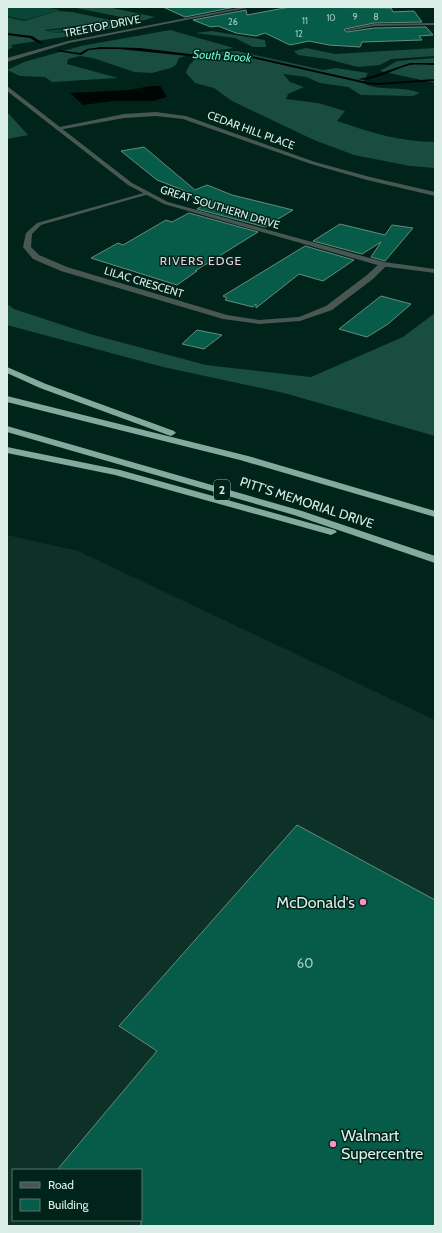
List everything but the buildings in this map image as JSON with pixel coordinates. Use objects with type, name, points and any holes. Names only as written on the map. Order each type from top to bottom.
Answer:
[{"type":"highway","points":[[7,370],[102,409],[244,458]]},
{"type":"highway","name":"PITT'S MEMORIAL DRIVE","points":[[7,399],[244,458],[435,514]]},
{"type":"highway","name":"PITT'S MEMORIAL DRIVE","points":[[7,429],[298,513],[435,560]]},
{"type":"highway","points":[[7,450],[116,472],[435,560]]},
{"type":"street","name":"TREETOP DRIVE","points":[[7,60],[68,42],[250,7]]},
{"type":"street","points":[[209,9],[220,13]]},
{"type":"street","points":[[347,30],[374,25],[435,24]]},
{"type":"street","name":"GREAT SOUTHERN DRIVE","points":[[7,88],[130,184],[146,194],[166,203],[203,215],[384,264],[435,271]]},
{"type":"street","name":"CEDAR HILL PLACE","points":[[58,128],[124,116],[156,114],[184,117],[313,163],[369,179],[435,194]]},
{"type":"street","name":"LILAC CRESCENT","points":[[146,194],[60,216],[39,224],[28,233],[26,247],[36,257],[64,269],[226,317],[259,322],[300,319],[329,308],[370,277],[384,264]]},
{"type":"shaded area","points":[[160,86],[167,97],[154,101],[113,101],[83,105],[70,93],[129,90]]},
{"type":"shaded area","points":[[7,535],[78,551],[435,720],[435,1226],[7,1226]]},
{"type":"green space","points":[[7,7],[46,7],[60,10],[25,20],[7,16]]},
{"type":"green space","points":[[71,7],[108,7],[155,17],[141,21]]},
{"type":"green space","points":[[57,11],[72,12],[124,23],[123,26],[86,34],[78,31],[96,28],[84,25],[45,30],[49,32],[72,33],[76,35],[11,45],[13,47],[7,50],[7,17],[24,21]]},
{"type":"green space","points":[[85,26],[96,28],[52,33],[45,31]]},
{"type":"green space","points":[[170,30],[234,48],[192,54],[179,58],[176,65],[171,68],[152,73],[134,72],[93,58],[80,56],[68,59],[67,64],[118,78],[52,82],[45,77],[20,76],[7,70],[24,62],[81,46]]},
{"type":"green space","points":[[212,31],[265,40],[266,47],[253,47],[235,38],[195,33]]},
{"type":"green space","points":[[306,48],[335,54],[435,48],[435,56],[391,59],[380,65],[358,67],[327,59],[298,55],[294,51]]},
{"type":"green space","points":[[237,51],[323,70],[336,68],[368,73],[363,83],[370,86],[405,89],[420,93],[413,96],[361,95],[348,87],[320,83],[306,77],[283,74],[290,82],[304,87],[288,94],[286,99],[318,103],[345,111],[337,121],[373,132],[397,138],[422,142],[435,142],[435,168],[410,166],[354,155],[314,140],[232,101],[214,88],[195,83],[186,73],[194,60],[200,57],[207,54]]},
{"type":"green space","points":[[435,58],[435,83],[380,71],[397,61]]},
{"type":"green space","points":[[7,114],[9,114],[28,135],[7,139]]},
{"type":"green space","points":[[7,304],[14,309],[90,334],[206,365],[311,377],[403,337],[435,313],[435,436],[284,393],[163,367],[7,325]]},
{"type":"waterway","name":"South Brook","points":[[7,34],[31,37],[41,43]]},
{"type":"waterway","name":"South Brook","points":[[58,51],[81,54],[88,49],[119,48],[207,57],[247,56],[367,83],[378,84],[435,80]]},
{"type":"waterway","points":[[360,79],[369,78],[410,64],[435,64]]},
{"type":"place","name":"McDonald's","points":[[363,902]]},
{"type":"place","name":"Walmart Supercentre","points":[[333,1144]]},
{"type":"district","name":"RIVERS EDGE","points":[[201,261]]}]
